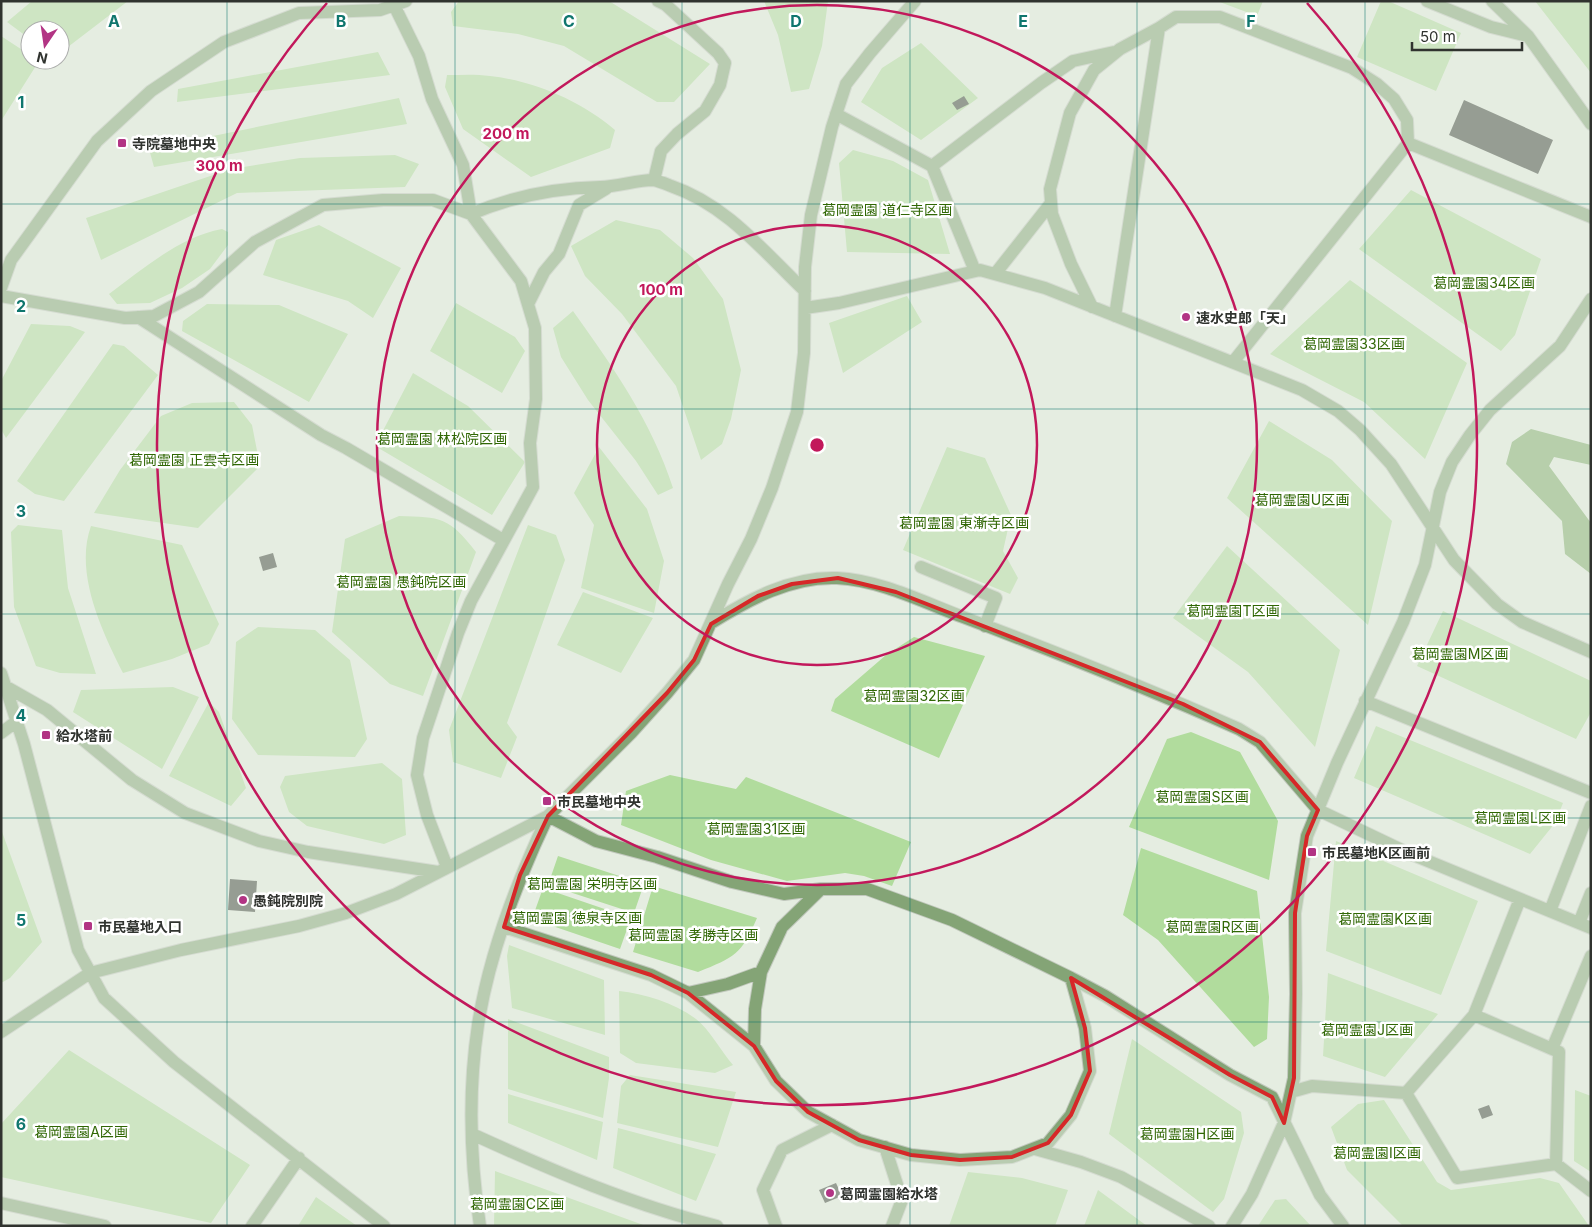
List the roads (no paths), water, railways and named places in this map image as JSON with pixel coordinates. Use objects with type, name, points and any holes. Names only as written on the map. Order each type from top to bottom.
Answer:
[{"type":"street","points":[[337,1],[347,11]]},
{"type":"street","points":[[1,1032],[90,973],[346,913],[396,894],[548,816],[631,733],[678,680],[694,660],[772,488],[797,412],[804,353],[805,291],[811,216],[836,114],[846,84],[915,1]]},
{"type":"street","points":[[1426,1],[1490,27],[1528,36]]},
{"type":"street","points":[[1492,1],[1528,36],[1591,124]]},
{"type":"street","points":[[654,180],[661,151],[677,134],[705,111],[720,86],[725,63],[718,53],[663,2]]},
{"type":"street","points":[[1,288],[11,260],[98,141],[152,91],[224,42],[299,13],[380,10],[400,3],[432,99],[463,165],[471,214],[521,281],[535,328],[536,399],[530,443],[533,487],[479,582],[458,633],[424,738],[417,775],[443,869]]},
{"type":"street","points":[[1092,307],[1071,264],[1052,214],[1050,189],[1070,113],[1094,70],[1117,52],[1176,17],[1220,17],[1352,68],[1377,84],[1394,99],[1407,120],[1408,143],[1233,362]]},
{"type":"street","points":[[1115,316],[1159,28]]},
{"type":"street","points":[[932,166],[1073,61],[1117,52]]},
{"type":"street","points":[[836,114],[932,166],[975,271]]},
{"type":"street","points":[[1408,143],[1591,217]]},
{"type":"street","points":[[1,296],[125,318],[154,316],[199,292],[255,242],[323,205],[383,200],[433,200],[471,214],[523,196],[565,188],[609,187],[654,180],[696,196],[722,214],[749,235],[805,291]]},
{"type":"street","points":[[528,304],[544,272],[560,254],[579,205],[609,187]]},
{"type":"street","points":[[994,274],[1051,203]]},
{"type":"street","points":[[805,308],[839,303],[975,271],[994,274],[1044,288],[1302,390],[1338,411],[1360,430],[1391,464],[1454,560],[1497,604],[1522,622],[1591,652]]},
{"type":"street","points":[[1232,1226],[1252,1194],[1284,1123],[1294,1078],[1295,913],[1307,836],[1365,700],[1403,622],[1425,564],[1440,492],[1452,462],[1470,435],[1490,410],[1560,346],[1591,299]]},
{"type":"street","points":[[138,317],[321,435],[503,540]]},
{"type":"street","points":[[922,567],[996,598],[985,626]]},
{"type":"street","points":[[711,624],[758,596],[814,578],[838,578],[896,592],[1183,704],[1239,729],[1260,742],[1318,810],[1406,852],[1585,925],[1591,893]]},
{"type":"street","points":[[1,673],[17,721],[78,950],[104,998],[174,1062],[384,1226]]},
{"type":"street","points":[[4,686],[47,710],[132,780],[185,813],[259,840],[284,846],[443,869]]},
{"type":"street","points":[[1365,700],[1591,793]]},
{"type":"street","points":[[1,733],[17,721]]},
{"type":"street","points":[[1550,911],[1591,806]]},
{"type":"street","points":[[548,816],[596,841],[657,857],[732,882],[784,894],[867,888],[952,920],[1071,978],[1105,996],[1230,1076],[1272,1097],[1320,1195],[1343,1226]]},
{"type":"street","points":[[480,1226],[474,1189],[472,1134],[473,1078],[478,1024],[487,981],[520,875],[548,816]]},
{"type":"street","points":[[754,1046],[755,1009],[761,972],[782,927],[821,890]]},
{"type":"street","points":[[1406,1094],[1474,1015],[1520,899]]},
{"type":"street","points":[[504,927],[651,975],[688,993],[754,1046],[776,1080],[808,1112],[859,1140],[911,1155],[960,1160],[1012,1157],[1035,1149],[1048,1143],[1071,1115],[1090,1071],[1085,1028],[1071,978]]},
{"type":"street","points":[[1552,1049],[1591,956]]},
{"type":"street","points":[[688,993],[728,984],[761,972]]},
{"type":"street","points":[[1474,1015],[1559,1052],[1556,1164]]},
{"type":"street","points":[[1291,1092],[1312,1086],[1406,1094]]},
{"type":"street","points":[[1406,1094],[1456,1178],[1556,1164],[1591,1192]]},
{"type":"street","points":[[776,1226],[763,1190],[782,1150],[832,1125]]},
{"type":"street","points":[[472,1134],[571,1178],[621,1197],[674,1215],[717,1226]]},
{"type":"street","points":[[885,1148],[902,1200],[892,1226]]},
{"type":"street","points":[[1035,1149],[1082,1162],[1121,1177],[1209,1226]]},
{"type":"street","points":[[252,1226],[299,1158]]},
{"type":"street","points":[[1,1203],[105,1226]]},
{"type":"place","name":"寺院墓地中央","points":[[122,143]]},
{"type":"place","name":"速水史郎「天」","points":[[1186,317]]},
{"type":"place","name":"給水塔前","points":[[46,735]]},
{"type":"place","name":"市民墓地中央","points":[[547,801]]},
{"type":"place","name":"市民墓地K区画前","points":[[1312,852]]},
{"type":"place","name":"愚鈍院別院","points":[[243,900]]},
{"type":"place","name":"市民墓地入口","points":[[88,926]]},
{"type":"place","name":"葛岡霊園給水塔","points":[[830,1193]]},
{"type":"park label","name":"葛岡霊園 道仁寺区画","points":[[887,209]]},
{"type":"park label","name":"葛岡霊園34区画","points":[[1484,282]]},
{"type":"park label","name":"葛岡霊園33区画","points":[[1354,343]]},
{"type":"park label","name":"葛岡霊園 林松院区画","points":[[442,438]]},
{"type":"park label","name":"葛岡霊園 正雲寺区画","points":[[194,459]]},
{"type":"park label","name":"葛岡霊園U区画","points":[[1302,499]]},
{"type":"park label","name":"葛岡霊園 東漸寺区画","points":[[964,522]]},
{"type":"park label","name":"葛岡霊園 愚鈍院区画","points":[[401,581]]},
{"type":"park label","name":"葛岡霊園T区画","points":[[1233,610]]},
{"type":"park label","name":"葛岡霊園M区画","points":[[1460,653]]},
{"type":"park label","name":"葛岡霊園32区画","points":[[914,695]]},
{"type":"park label","name":"葛岡霊園S区画","points":[[1202,796]]},
{"type":"park label","name":"葛岡霊園L区画","points":[[1520,817]]},
{"type":"park label","name":"葛岡霊園31区画","points":[[756,828]]},
{"type":"park label","name":"葛岡霊園 栄明寺区画","points":[[592,883]]},
{"type":"park label","name":"葛岡霊園 徳泉寺区画","points":[[577,917]]},
{"type":"park label","name":"葛岡霊園K区画","points":[[1385,918]]},
{"type":"park label","name":"葛岡霊園R区画","points":[[1212,926]]},
{"type":"park label","name":"葛岡霊園 孝勝寺区画","points":[[693,934]]},
{"type":"park label","name":"葛岡霊園J区画","points":[[1367,1029]]},
{"type":"park label","name":"葛岡霊園A区画","points":[[81,1131]]},
{"type":"park label","name":"葛岡霊園H区画","points":[[1187,1133]]},
{"type":"park label","name":"葛岡霊園I区画","points":[[1377,1152]]},
{"type":"park label","name":"葛岡霊園C区画","points":[[517,1203]]}]
